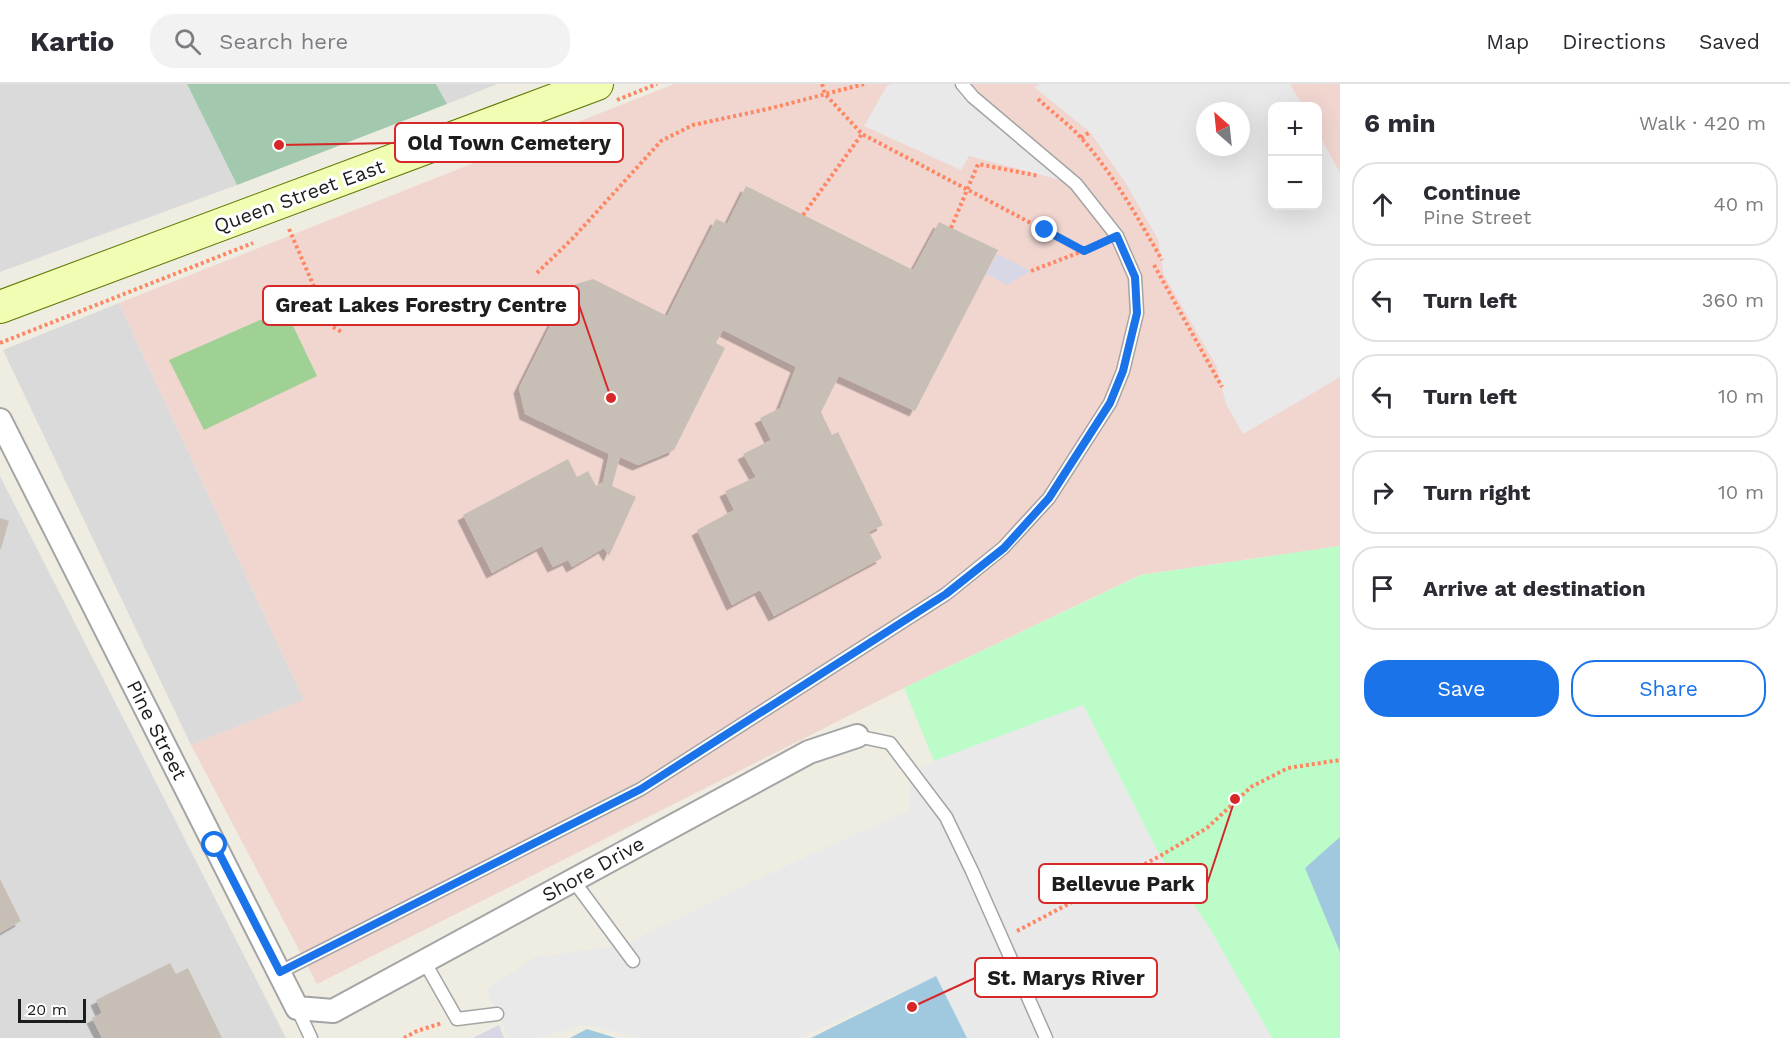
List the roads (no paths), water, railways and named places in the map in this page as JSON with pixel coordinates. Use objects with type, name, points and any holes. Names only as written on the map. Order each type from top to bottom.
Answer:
[{"type":"main road","name":"Queen Street East","points":[[0,307],[597,84]]},
{"type":"street","name":"Pine Street","points":[[0,420],[297,1008]]},
{"type":"street","name":"Shore Drive","points":[[297,1008],[333,1011],[809,752],[857,736]]},
{"type":"lane","points":[[280,972],[641,789],[946,594],[1004,548],[1049,498],[1110,403],[1123,371],[1137,313],[1135,277],[1117,236],[1076,184],[962,84]]},
{"type":"lane","points":[[857,736],[890,743],[935,800],[950,826],[1046,1038]]},
{"type":"lane","points":[[573,880],[633,961]]},
{"type":"lane","points":[[424,961],[457,1019],[497,1014]]},
{"type":"lane","points":[[297,1008],[311,1038]]},
{"type":"water","points":[[1340,837],[1340,952],[1305,868]]},
{"type":"water","points":[[936,976],[967,1038],[811,1038]]},
{"type":"water","points":[[587,1029],[616,1038],[570,1038]]},
{"type":"place","name":"Old Town Cemetery","points":[[279,145]]},
{"type":"place","name":"Great Lakes Forestry Centre","points":[[611,398]]},
{"type":"place","name":"Bellevue Park","points":[[1235,799]]},
{"type":"place","name":"St. Marys River","points":[[912,1007]]}]
